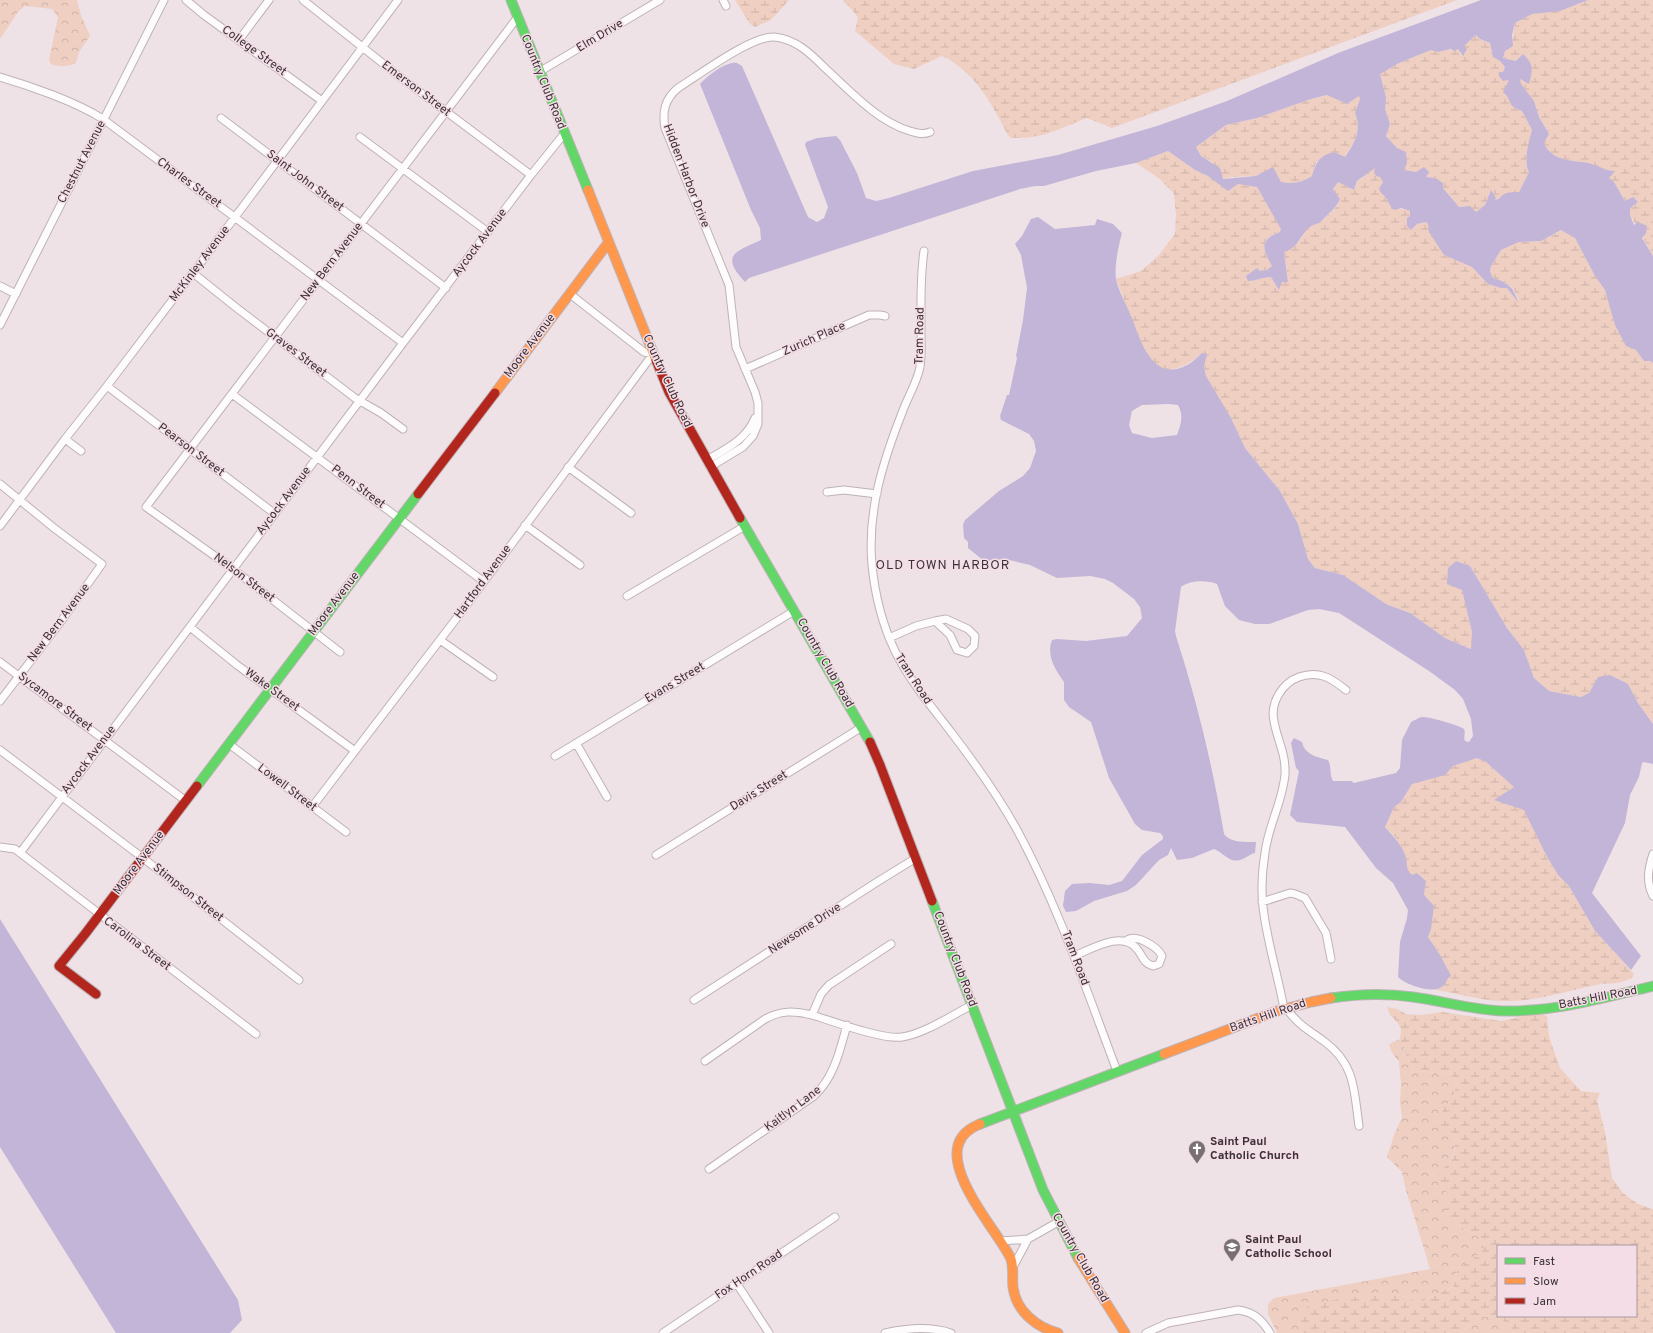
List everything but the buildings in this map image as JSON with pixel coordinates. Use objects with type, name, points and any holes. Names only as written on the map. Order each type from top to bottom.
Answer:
[{"type":"street","name":"Chestnut Avenue","points":[[0,325],[113,104],[164,0]]},
{"type":"street","name":"College Street","points":[[186,0],[322,101]]},
{"type":"street","points":[[239,40],[269,0]]},
{"type":"street","name":"Emerson Street","points":[[303,0],[531,175]]},
{"type":"street","name":"McKinley Avenue","points":[[0,526],[194,272],[398,0]]},
{"type":"street","name":"Country Club Road","points":[[511,0],[653,354],[682,416],[708,464],[862,727],[880,765],[1040,1183],[1058,1222],[1075,1253],[1125,1333]]},
{"type":"street","name":"Elm Drive","points":[[540,72],[660,0]]},
{"type":"street","name":"New Bern Avenue","points":[[146,507],[518,18]]},
{"type":"street","name":"Hidden Harbor Drive","points":[[708,464],[743,446],[753,436],[758,424],[758,404],[755,392],[734,341],[729,285],[665,128],[663,116],[665,106],[671,95],[678,88],[748,44],[774,37],[790,41],[804,48],[856,96],[884,119],[897,127],[924,134],[930,132]]},
{"type":"street","name":"Charles Street","points":[[0,78],[54,96],[104,119],[403,343]]},
{"type":"street","name":"Saint John Street","points":[[221,118],[446,288]]},
{"type":"street","name":"Aycock Avenue","points":[[20,853],[403,343],[564,134]]},
{"type":"street","points":[[360,137],[488,232]]},
{"type":"street","name":"Moore Avenue","points":[[96,994],[59,966],[86,934],[270,688],[608,243]]},
{"type":"street","name":"Tram Road","points":[[924,251],[921,280],[920,369],[891,440],[882,470],[871,533],[872,563],[879,608],[889,638],[910,678],[984,776],[1015,827],[1055,906],[1117,1071]]},
{"type":"street","name":"Graves Street","points":[[194,272],[275,338],[360,401],[381,413],[403,429]]},
{"type":"street","points":[[0,286],[16,294]]},
{"type":"street","points":[[570,294],[644,352],[653,354]]},
{"type":"street","name":"Zurich Place","points":[[745,369],[869,316],[884,316]]},
{"type":"street","name":"Hartford Avenue","points":[[312,807],[440,640],[524,525],[653,354]]},
{"type":"street","name":"Pearson Street","points":[[107,386],[275,514]]},
{"type":"street","name":"Penn Street","points":[[232,394],[483,581]]},
{"type":"street","points":[[65,439],[81,451]]},
{"type":"street","points":[[568,467],[631,513]]},
{"type":"street","points":[[0,484],[19,500]]},
{"type":"street","points":[[826,492],[844,490],[877,494]]},
{"type":"street","name":"New Bern Avenue","points":[[0,701],[87,587],[102,564],[19,500]]},
{"type":"street","name":"Nelson Street","points":[[146,507],[233,569],[340,652]]},
{"type":"street","points":[[524,525],[580,565]]},
{"type":"street","points":[[627,596],[745,526]]},
{"type":"street","name":"Evans Street","points":[[555,756],[794,611]]},
{"type":"street","points":[[889,638],[916,626],[935,621],[946,619],[968,629],[974,636],[974,646],[967,653],[957,650],[950,635],[935,621]]},
{"type":"street","name":"Wake Street","points":[[190,627],[237,665],[355,751]]},
{"type":"street","points":[[440,640],[493,678]]},
{"type":"street","name":"Sycamore Street","points":[[0,662],[186,801]]},
{"type":"street","points":[[1346,690],[1331,678],[1319,675],[1305,675],[1288,683],[1275,701],[1273,713],[1284,752],[1285,773],[1281,796],[1267,841],[1262,879],[1262,902],[1285,1008],[1299,1025],[1333,1049],[1344,1063],[1355,1088],[1359,1126]]},
{"type":"street","name":"Davis Street","points":[[656,855],[862,727]]},
{"type":"street","points":[[576,743],[607,797]]},
{"type":"street","name":"Lowell Street","points":[[229,744],[346,832]]},
{"type":"street","name":"Stimpson Street","points":[[0,750],[143,858],[298,980]]},
{"type":"street","points":[[0,847],[14,849],[20,853]]},
{"type":"street","name":"Carolina Street","points":[[20,853],[256,1034]]},
{"type":"street","points":[[1653,854],[1649,866],[1648,880],[1653,896]]},
{"type":"street","name":"Newsome Drive","points":[[694,1000],[916,858]]},
{"type":"street","points":[[1262,902],[1290,893],[1304,898],[1326,934],[1331,959]]},
{"type":"street","points":[[1074,956],[1114,941],[1126,941],[1137,948],[1143,960],[1147,964],[1153,966],[1159,964],[1162,956],[1156,947],[1134,938],[1129,938],[1126,941]]},
{"type":"street","points":[[812,1015],[818,998],[830,985],[891,944]]},
{"type":"street","name":"Batts Hill Road","points":[[1013,1267],[1001,1241],[986,1221],[964,1183],[957,1164],[956,1152],[966,1131],[1013,1111],[1285,1008],[1330,998],[1376,994],[1413,997],[1486,1010],[1523,1010],[1560,1006],[1653,986]]},
{"type":"street","points":[[705,1061],[775,1014],[792,1012],[812,1015],[886,1037],[900,1038],[919,1032],[972,1006]]},
{"type":"street","name":"Kaitlyn Lane","points":[[709,1169],[809,1100],[824,1087],[834,1066],[847,1025]]},
{"type":"street","name":"Fox Horn Road","points":[[663,1333],[835,1217]]},
{"type":"street","points":[[1001,1241],[1028,1239],[1058,1222]]},
{"type":"street","points":[[1028,1239],[1013,1267],[1012,1279],[1017,1301],[1034,1323],[1058,1333]]},
{"type":"street","points":[[737,1284],[769,1333]]},
{"type":"street","points":[[1146,1333],[1168,1323],[1238,1310],[1247,1311],[1257,1316],[1270,1333]]},
{"type":"street","points":[[885,1333],[898,1330],[924,1328],[951,1333]]},
{"type":"green space","points":[[0,0],[77,0],[81,15],[90,36],[79,52],[76,63],[67,66],[57,66],[51,64],[49,60],[58,17],[52,9],[25,6],[18,12],[0,39]]},
{"type":"green space","points":[[735,0],[789,0],[771,20],[755,27],[750,24]]},
{"type":"green space","points":[[843,0],[1457,0],[1112,128],[1087,118],[1039,136],[1019,138],[1009,137],[982,90],[954,63],[942,56],[914,69],[894,64],[855,31],[858,17]]},
{"type":"green space","points":[[1588,0],[1653,0],[1653,256],[1630,215],[1629,208],[1635,205],[1625,201],[1614,182],[1608,178],[1614,171],[1587,163],[1562,158],[1549,151],[1544,143],[1549,134],[1539,117],[1534,101],[1525,91],[1520,79],[1529,83],[1516,61],[1503,58],[1505,51],[1512,42],[1515,23],[1532,14],[1570,7]]},
{"type":"green space","points":[[1476,35],[1480,39],[1490,43],[1493,57],[1500,61],[1505,67],[1503,72],[1506,80],[1509,79],[1508,95],[1516,109],[1522,111],[1532,130],[1528,145],[1527,157],[1527,168],[1529,172],[1519,192],[1507,194],[1494,200],[1491,190],[1485,205],[1476,212],[1466,206],[1459,207],[1435,178],[1426,177],[1421,169],[1416,172],[1404,170],[1397,149],[1386,136],[1390,124],[1384,109],[1386,97],[1380,73],[1399,63],[1431,50],[1441,51],[1458,49],[1462,56],[1464,46]]},
{"type":"green space","points":[[1328,95],[1347,104],[1359,96],[1360,99],[1355,113],[1358,126],[1356,136],[1344,157],[1334,152],[1316,162],[1312,176],[1301,182],[1281,182],[1275,174],[1262,173],[1256,176],[1223,179],[1212,162],[1201,156],[1196,147],[1226,125],[1257,118],[1311,99]]},
{"type":"green space","points":[[1168,151],[1195,170],[1208,176],[1257,187],[1282,229],[1280,232],[1268,238],[1264,246],[1266,255],[1272,266],[1267,270],[1260,271],[1257,268],[1252,272],[1248,281],[1271,277],[1279,290],[1282,282],[1288,281],[1284,252],[1299,242],[1306,230],[1312,224],[1320,223],[1338,205],[1340,199],[1333,189],[1338,182],[1354,190],[1357,182],[1375,167],[1383,182],[1382,185],[1390,206],[1410,211],[1410,216],[1407,219],[1407,226],[1411,230],[1417,224],[1426,222],[1444,255],[1472,267],[1488,284],[1507,288],[1518,300],[1515,291],[1506,283],[1493,278],[1490,271],[1491,266],[1501,250],[1519,242],[1541,241],[1562,230],[1575,238],[1595,276],[1605,290],[1610,305],[1644,361],[1651,361],[1653,363],[1653,724],[1638,703],[1628,684],[1598,677],[1589,693],[1581,697],[1549,691],[1534,678],[1524,650],[1507,628],[1470,566],[1456,561],[1472,632],[1472,649],[1445,638],[1410,613],[1386,604],[1343,575],[1315,568],[1308,559],[1298,524],[1280,491],[1245,448],[1231,418],[1213,391],[1206,376],[1202,353],[1182,367],[1170,369],[1158,366],[1152,361],[1140,340],[1116,279],[1141,271],[1159,255],[1175,234],[1176,215],[1174,194],[1160,179],[1136,163]]},
{"type":"green space","points":[[1477,758],[1486,762],[1515,787],[1495,800],[1524,809],[1545,853],[1558,875],[1569,886],[1595,931],[1634,974],[1632,978],[1623,982],[1599,984],[1539,998],[1516,1001],[1487,1000],[1435,990],[1443,986],[1447,979],[1440,955],[1428,937],[1431,929],[1424,895],[1426,881],[1412,875],[1406,868],[1406,858],[1395,837],[1385,827],[1394,807],[1401,802],[1412,784],[1448,770],[1453,766]]},
{"type":"green space","points":[[1387,1007],[1397,1009],[1406,1014],[1422,1015],[1442,1012],[1501,1021],[1534,1014],[1547,1016],[1549,1036],[1560,1068],[1581,1091],[1600,1093],[1597,1100],[1605,1132],[1612,1178],[1623,1193],[1638,1204],[1653,1209],[1653,1333],[1513,1333],[1511,1326],[1498,1317],[1637,1317],[1637,1245],[1497,1245],[1497,1317],[1482,1317],[1460,1333],[1302,1333],[1299,1330],[1301,1311],[1312,1304],[1376,1293],[1398,1295],[1409,1298],[1418,1303],[1454,1286],[1457,1269],[1478,1255],[1484,1249],[1480,1238],[1457,1225],[1447,1217],[1446,1204],[1452,1198],[1442,1186],[1438,1174],[1450,1161],[1454,1154],[1455,1136],[1447,1132],[1439,1123],[1443,1109],[1453,1097],[1457,1084],[1451,1074],[1415,1071],[1407,1059],[1400,1039],[1401,1030],[1398,1023],[1390,1015]]},
{"type":"green space","points":[[1400,1039],[1407,1059],[1415,1071],[1451,1074],[1457,1084],[1453,1097],[1443,1110],[1447,1132],[1455,1136],[1455,1141],[1453,1155],[1449,1163],[1442,1171],[1442,1186],[1452,1198],[1457,1225],[1480,1238],[1484,1249],[1478,1255],[1457,1269],[1454,1286],[1418,1303],[1409,1298],[1398,1295],[1376,1293],[1332,1301],[1299,1330],[1302,1333],[1277,1333],[1268,1314],[1268,1304],[1274,1298],[1430,1269],[1405,1187],[1402,1172],[1387,1157],[1402,1117],[1400,1103],[1401,1085],[1399,1062],[1391,1051],[1389,1044]]},
{"type":"green space","points":[[1496,1316],[1511,1326],[1513,1333],[1460,1333],[1482,1317]]},
{"type":"shaded area","points":[[1481,0],[1588,0],[1560,11],[1532,14],[1515,23],[1512,35],[1513,46],[1505,51],[1503,58],[1516,61],[1523,54],[1531,64],[1532,71],[1529,84],[1520,79],[1521,84],[1534,101],[1539,117],[1549,134],[1544,143],[1549,151],[1562,158],[1588,163],[1615,171],[1609,178],[1614,182],[1625,201],[1633,197],[1638,202],[1630,208],[1630,215],[1634,225],[1638,222],[1647,226],[1646,233],[1642,238],[1653,256],[1653,363],[1651,361],[1644,361],[1636,350],[1626,346],[1615,325],[1605,290],[1595,276],[1575,238],[1561,230],[1541,241],[1519,242],[1501,250],[1491,266],[1490,271],[1493,278],[1506,283],[1512,289],[1518,302],[1507,288],[1501,288],[1488,284],[1472,267],[1444,255],[1429,232],[1428,224],[1426,222],[1417,224],[1411,230],[1407,226],[1407,218],[1410,216],[1410,211],[1401,208],[1394,210],[1392,208],[1379,189],[1383,182],[1380,177],[1376,176],[1374,172],[1375,168],[1357,181],[1354,190],[1338,182],[1333,189],[1340,199],[1336,205],[1320,223],[1313,225],[1305,232],[1295,246],[1284,252],[1288,282],[1282,282],[1279,290],[1271,277],[1248,281],[1246,276],[1257,268],[1260,271],[1267,270],[1272,266],[1266,255],[1264,246],[1268,238],[1280,232],[1281,229],[1257,187],[1238,184],[1228,191],[1208,176],[1195,170],[1168,151],[1136,163],[1096,171],[1044,186],[1020,189],[749,278],[745,282],[733,266],[732,260],[738,251],[761,240],[760,228],[751,210],[700,84],[722,66],[737,63],[742,66],[808,217],[817,222],[824,218],[828,207],[805,145],[806,142],[817,138],[836,136],[840,140],[857,173],[866,198],[876,201],[973,171],[1058,155],[1157,126],[1227,101],[1338,53]],"holes":[[[1476,35],[1480,39],[1490,43],[1493,57],[1500,61],[1505,67],[1503,72],[1499,72],[1499,76],[1503,81],[1509,80],[1503,92],[1512,105],[1522,111],[1532,130],[1528,145],[1527,157],[1527,168],[1529,172],[1519,192],[1506,193],[1495,200],[1496,198],[1491,190],[1485,205],[1476,212],[1470,206],[1459,207],[1443,188],[1443,183],[1435,178],[1426,177],[1429,172],[1424,167],[1416,172],[1404,170],[1407,163],[1406,152],[1397,148],[1386,136],[1390,124],[1385,109],[1386,97],[1380,74],[1399,63],[1431,50],[1438,52],[1451,49],[1454,51],[1458,49],[1463,56],[1467,49],[1464,46]],[[1327,95],[1347,104],[1359,96],[1360,99],[1355,113],[1358,131],[1352,146],[1345,157],[1334,152],[1325,155],[1317,163],[1312,176],[1301,182],[1281,182],[1273,167],[1256,176],[1223,179],[1220,168],[1201,156],[1196,147],[1226,125],[1257,118]]]},
{"type":"shaded area","points":[[1038,217],[1055,229],[1095,225],[1097,219],[1113,224],[1122,233],[1116,262],[1117,282],[1144,348],[1157,364],[1165,369],[1175,369],[1187,365],[1202,353],[1207,354],[1204,366],[1206,376],[1231,418],[1245,448],[1280,491],[1298,524],[1308,559],[1315,568],[1343,575],[1386,604],[1410,613],[1445,638],[1471,649],[1472,632],[1462,590],[1447,584],[1448,568],[1456,561],[1470,566],[1507,628],[1524,650],[1534,678],[1549,691],[1581,697],[1589,693],[1598,677],[1610,675],[1628,684],[1638,703],[1653,724],[1653,764],[1642,763],[1639,777],[1630,795],[1625,823],[1592,893],[1641,956],[1631,970],[1595,931],[1569,886],[1558,875],[1545,853],[1524,810],[1494,800],[1514,787],[1486,762],[1477,758],[1453,766],[1445,775],[1412,784],[1401,802],[1394,807],[1385,827],[1403,849],[1408,869],[1412,875],[1417,873],[1426,881],[1424,895],[1434,906],[1431,929],[1428,937],[1451,976],[1443,986],[1439,989],[1433,990],[1413,986],[1398,977],[1400,942],[1408,910],[1393,883],[1376,868],[1345,827],[1297,822],[1290,815],[1299,771],[1296,768],[1291,743],[1294,738],[1302,742],[1309,753],[1328,760],[1333,781],[1351,781],[1354,783],[1396,773],[1400,768],[1402,740],[1411,722],[1419,718],[1425,717],[1462,728],[1465,730],[1465,741],[1469,742],[1473,736],[1471,719],[1463,699],[1455,690],[1429,671],[1339,613],[1319,609],[1308,610],[1269,624],[1255,624],[1239,620],[1225,606],[1217,584],[1199,581],[1189,583],[1181,587],[1175,631],[1176,636],[1204,734],[1224,834],[1230,839],[1234,840],[1256,842],[1255,853],[1236,861],[1214,849],[1192,858],[1177,860],[1171,848],[1168,855],[1159,860],[1136,885],[1127,891],[1094,901],[1076,911],[1066,912],[1063,906],[1065,891],[1072,884],[1090,883],[1109,885],[1122,881],[1142,855],[1163,839],[1163,836],[1160,833],[1142,830],[1135,824],[1109,778],[1091,722],[1069,707],[1064,700],[1064,682],[1052,662],[1050,651],[1052,640],[1057,639],[1086,641],[1127,636],[1142,618],[1140,607],[1134,599],[1113,583],[1105,579],[1090,576],[1057,578],[1030,565],[1005,559],[984,561],[968,548],[968,542],[964,538],[963,525],[965,520],[999,491],[1023,476],[1030,468],[1036,451],[1034,441],[1029,434],[1001,420],[1000,416],[1007,395],[1009,395],[1017,358],[1016,356],[1027,288],[1021,255],[1015,244],[1022,236],[1031,219]],"holes":[[[1142,405],[1178,405],[1181,413],[1181,424],[1177,435],[1152,438],[1132,433],[1129,425],[1132,411]]]},
{"type":"shaded area","points":[[0,919],[238,1300],[242,1320],[230,1333],[116,1333],[0,1147]]},
{"type":"traffic: fast","points":[[511,0],[588,190]]},
{"type":"traffic: fast","points":[[197,786],[418,494]]},
{"type":"traffic: fast","points":[[740,518],[870,742]]},
{"type":"traffic: fast","points":[[932,901],[1043,1190],[1078,1258]]},
{"type":"traffic: fast","points":[[1331,998],[1362,995],[1393,995],[1480,1009],[1522,1011],[1560,1007],[1653,986]]},
{"type":"traffic: fast","points":[[980,1124],[1164,1054]]},
{"type":"traffic: slow","points":[[588,190],[656,360]]},
{"type":"traffic: slow","points":[[495,393],[608,243]]},
{"type":"traffic: slow","points":[[1164,1054],[1277,1011],[1331,998]]},
{"type":"traffic: slow","points":[[980,1124],[963,1135],[957,1151],[959,1169],[967,1189],[1011,1259],[1013,1287],[1018,1303],[1028,1317],[1042,1327],[1058,1333]]},
{"type":"traffic: slow","points":[[1078,1258],[1125,1333]]},
{"type":"traffic: jam","points":[[656,360],[669,392],[740,518]]},
{"type":"traffic: jam","points":[[418,494],[495,393]]},
{"type":"traffic: jam","points":[[870,742],[932,901]]},
{"type":"traffic: jam","points":[[96,994],[59,966],[197,786]]},
{"type":"place","name":"Saint Paul Catholic Church","points":[[1197,1164]]},
{"type":"place","name":"Saint Paul Catholic School","points":[[1232,1262]]},
{"type":"district","name":"OLD TOWN HARBOR","points":[[943,566]]}]
